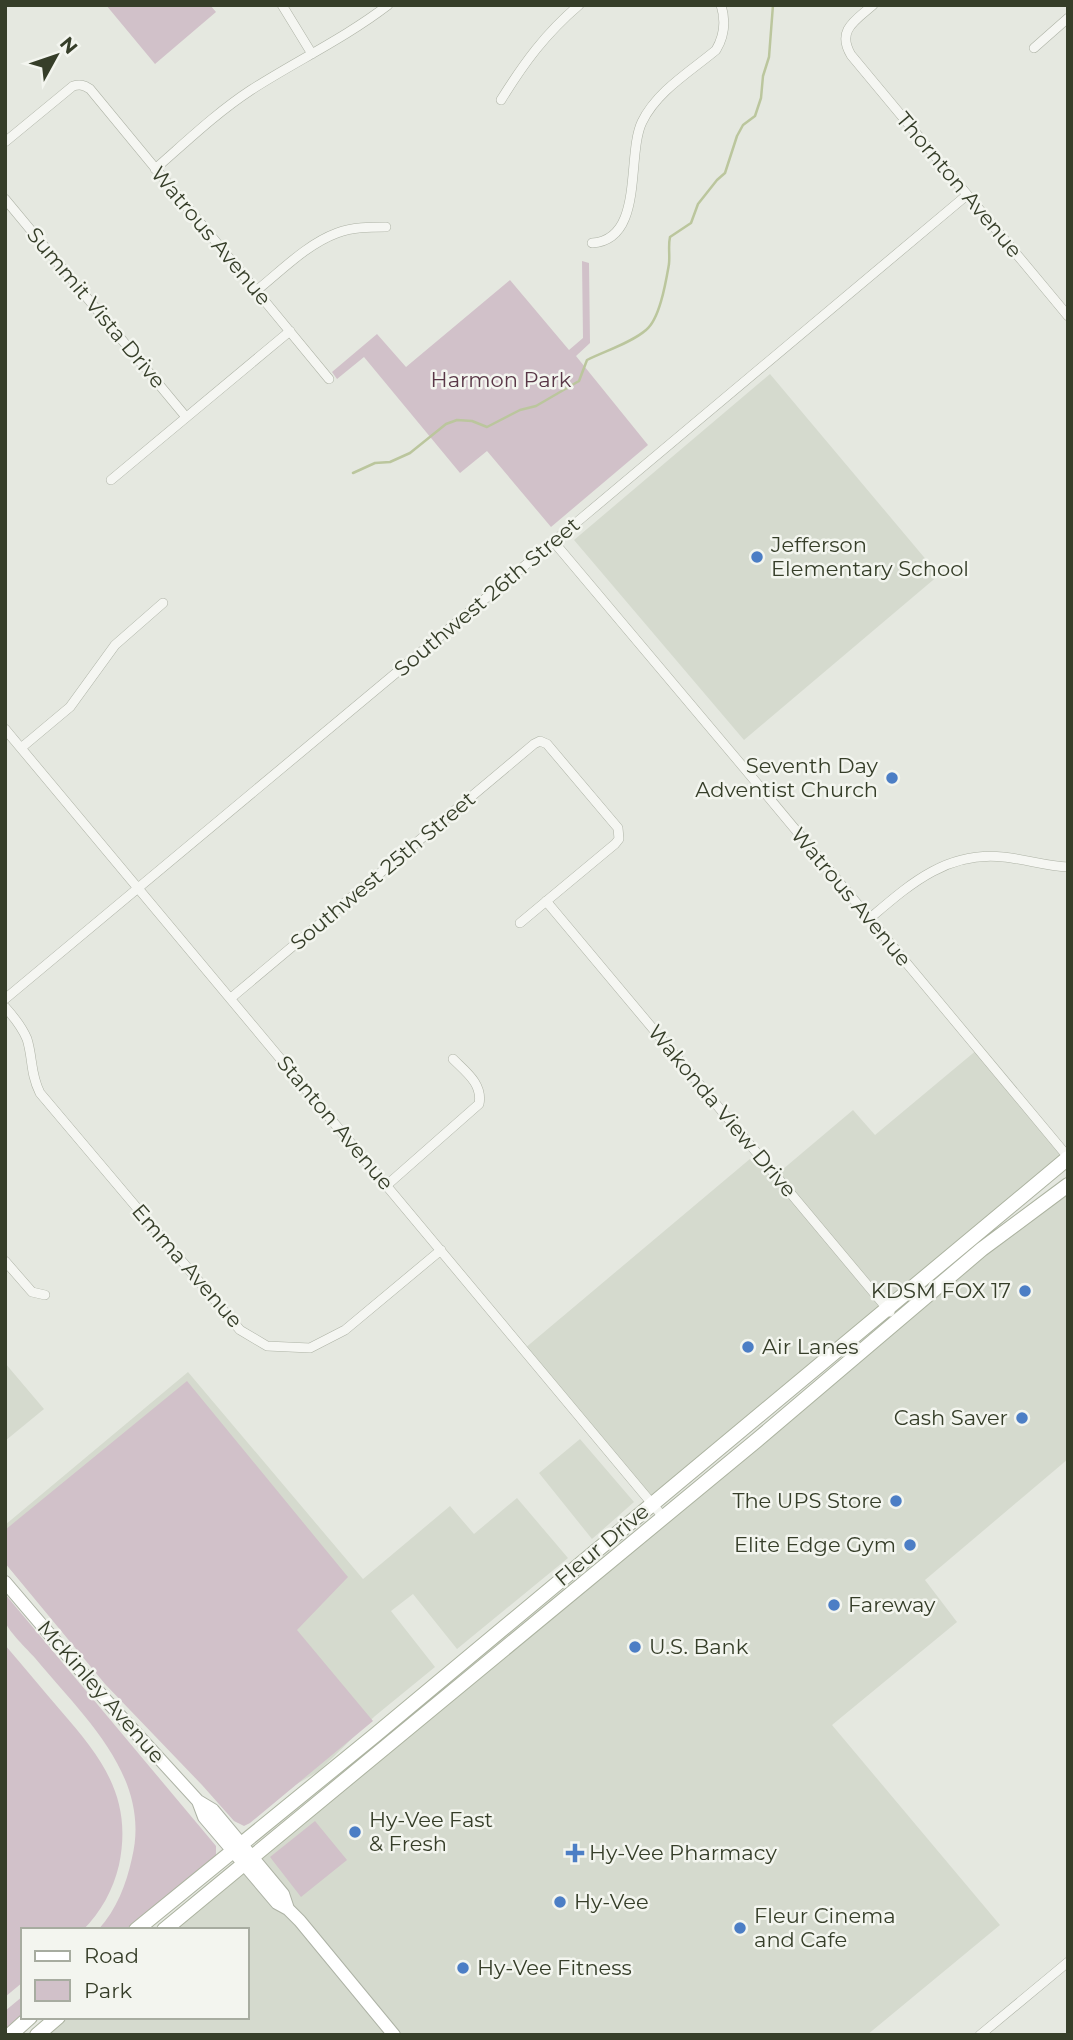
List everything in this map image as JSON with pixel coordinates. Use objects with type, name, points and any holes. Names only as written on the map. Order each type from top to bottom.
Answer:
[{"type":"main road","name":"Fleur Drive","points":[[138,1928],[374,1736],[1068,1158]]},
{"type":"main road","name":"Fleur Drive","points":[[166,1928],[664,1518],[982,1248],[1068,1185]]},
{"type":"main road","name":"McKinley Avenue","points":[[5,1582],[104,1698],[198,1801],[213,1810],[277,1903],[288,1909],[394,2035]]},
{"type":"main road","points":[[10,2035],[28,2019]]},
{"type":"main road","points":[[37,2035],[56,2019]]},
{"type":"street","points":[[282,5],[312,54]]},
{"type":"street","points":[[155,169],[216,116],[250,91],[388,5]]},
{"type":"street","points":[[501,100],[544,37],[579,5]]},
{"type":"street","points":[[592,243],[603,242],[609,238],[626,218],[636,140],[641,123],[650,108],[661,95],[716,50],[722,41],[725,27],[721,5]]},
{"type":"street","name":"Thornton Avenue","points":[[873,5],[849,26],[846,47],[851,55],[1068,316]]},
{"type":"street","points":[[1034,48],[1068,18]]},
{"type":"street","name":"Watrous Avenue","points":[[5,142],[73,86],[86,85],[329,379]]},
{"type":"street","name":"Southwest 26th Street","points":[[5,999],[967,195]]},
{"type":"street","name":"Summit Vista Drive","points":[[5,199],[186,418]]},
{"type":"street","points":[[256,291],[320,240],[357,228],[386,227]]},
{"type":"street","points":[[111,480],[290,331]]},
{"type":"street","name":"Watrous Avenue","points":[[553,541],[1068,1158]]},
{"type":"street","points":[[22,748],[70,707],[115,645],[163,603]]},
{"type":"street","name":"Stanton Avenue","points":[[5,729],[664,1518]]},
{"type":"street","name":"Southwest 25th Street","points":[[232,998],[540,741],[547,744],[618,828],[619,839],[546,901]]},
{"type":"street","points":[[869,919],[922,876],[961,860],[1002,857],[1068,867]]},
{"type":"street","points":[[520,923],[546,901]]},
{"type":"street","name":"Wakonda View Drive","points":[[546,901],[898,1321]]},
{"type":"street","name":"Emma Avenue","points":[[5,1007],[26,1037],[31,1071],[40,1093],[240,1331],[267,1346],[310,1348],[345,1330],[441,1250]]},
{"type":"street","points":[[387,1185],[479,1104],[481,1094],[478,1087],[453,1059]]},
{"type":"street","points":[[5,1261],[32,1292],[46,1295]]},
{"type":"street","points":[[979,2035],[1068,1962]]},
{"type":"shaded area","name":"Jefferson Elementary School","points":[[770,374],[939,575],[744,740],[574,540]]},
{"type":"shaded area","points":[[978,1049],[1068,1157],[652,1503],[524,1349],[757,1153],[776,1175],[853,1110],[875,1135]]},
{"type":"shaded area","points":[[1068,1185],[1068,1459],[925,1580],[957,1622],[832,1725],[1000,1925],[867,2035],[37,2035],[56,2019],[248,2019],[248,1928],[166,1928]]},
{"type":"shaded area","points":[[5,1363],[44,1409],[5,1441]]},
{"type":"shaded area","points":[[188,1372],[363,1579],[450,1506],[474,1534],[517,1498],[568,1558],[457,1649],[413,1594],[391,1611],[435,1667],[375,1716],[319,1771],[295,1785],[107,1682],[5,1563],[5,1525]]},
{"type":"shaded area","points":[[580,1439],[634,1502],[592,1539],[539,1473]]},
{"type":"green space","points":[[106,5],[210,5],[216,12],[155,64]]},
{"type":"green space","name":"Harmon Park","points":[[582,261],[589,263],[590,343],[576,356],[648,445],[551,527],[487,451],[460,473],[364,357],[337,379],[332,372],[377,334],[406,367],[510,280],[569,350],[583,338]]},
{"type":"green space","points":[[187,1381],[348,1577],[297,1630],[373,1721],[244,1826],[234,1821],[105,1684],[5,1563],[5,1530]]},
{"type":"green space","points":[[5,1594],[216,1846],[213,1860],[128,1928],[100,1928],[120,1896],[132,1858],[136,1828],[132,1800],[122,1774],[92,1725],[10,1629],[4,1618]]},
{"type":"green space","points":[[5,1645],[76,1728],[101,1763],[118,1799],[122,1841],[119,1865],[110,1892],[85,1928],[21,1928],[21,1984],[5,1997]]},
{"type":"green space","points":[[315,1821],[347,1860],[301,1897],[270,1857]]},
{"type":"green space","points":[[21,1998],[21,2017],[5,2029],[5,2011]]},
{"type":"waterway","points":[[353,473],[375,463],[390,462],[410,453],[446,424],[457,420],[472,421],[487,427],[520,410],[536,406],[579,381],[587,360],[633,339],[651,325],[664,289],[669,264],[670,237],[691,223],[698,204],[725,173],[743,125],[755,116],[769,57],[773,5]]},
{"type":"place","name":"Jefferson Elementary School","points":[[757,557]]},
{"type":"place","name":"Seventh Day Adventist Church","points":[[892,778]]},
{"type":"place","name":"KDSM FOX 17","points":[[1025,1291]]},
{"type":"place","name":"Air Lanes","points":[[748,1347]]},
{"type":"place","name":"Cash Saver","points":[[1022,1418]]},
{"type":"place","name":"The UPS Store","points":[[896,1501]]},
{"type":"place","name":"Elite Edge Gym","points":[[910,1545]]},
{"type":"place","name":"Fareway","points":[[834,1605]]},
{"type":"place","name":"U.S. Bank","points":[[635,1647]]},
{"type":"place","name":"Hy-Vee Fast & Fresh","points":[[355,1832]]},
{"type":"place","name":"Hy-Vee Pharmacy","points":[[575,1853]]},
{"type":"place","name":"Hy-Vee","points":[[560,1902]]},
{"type":"place","name":"Fleur Cinema and Cafe","points":[[740,1928]]},
{"type":"place","name":"Hy-Vee Fitness","points":[[463,1968]]}]
